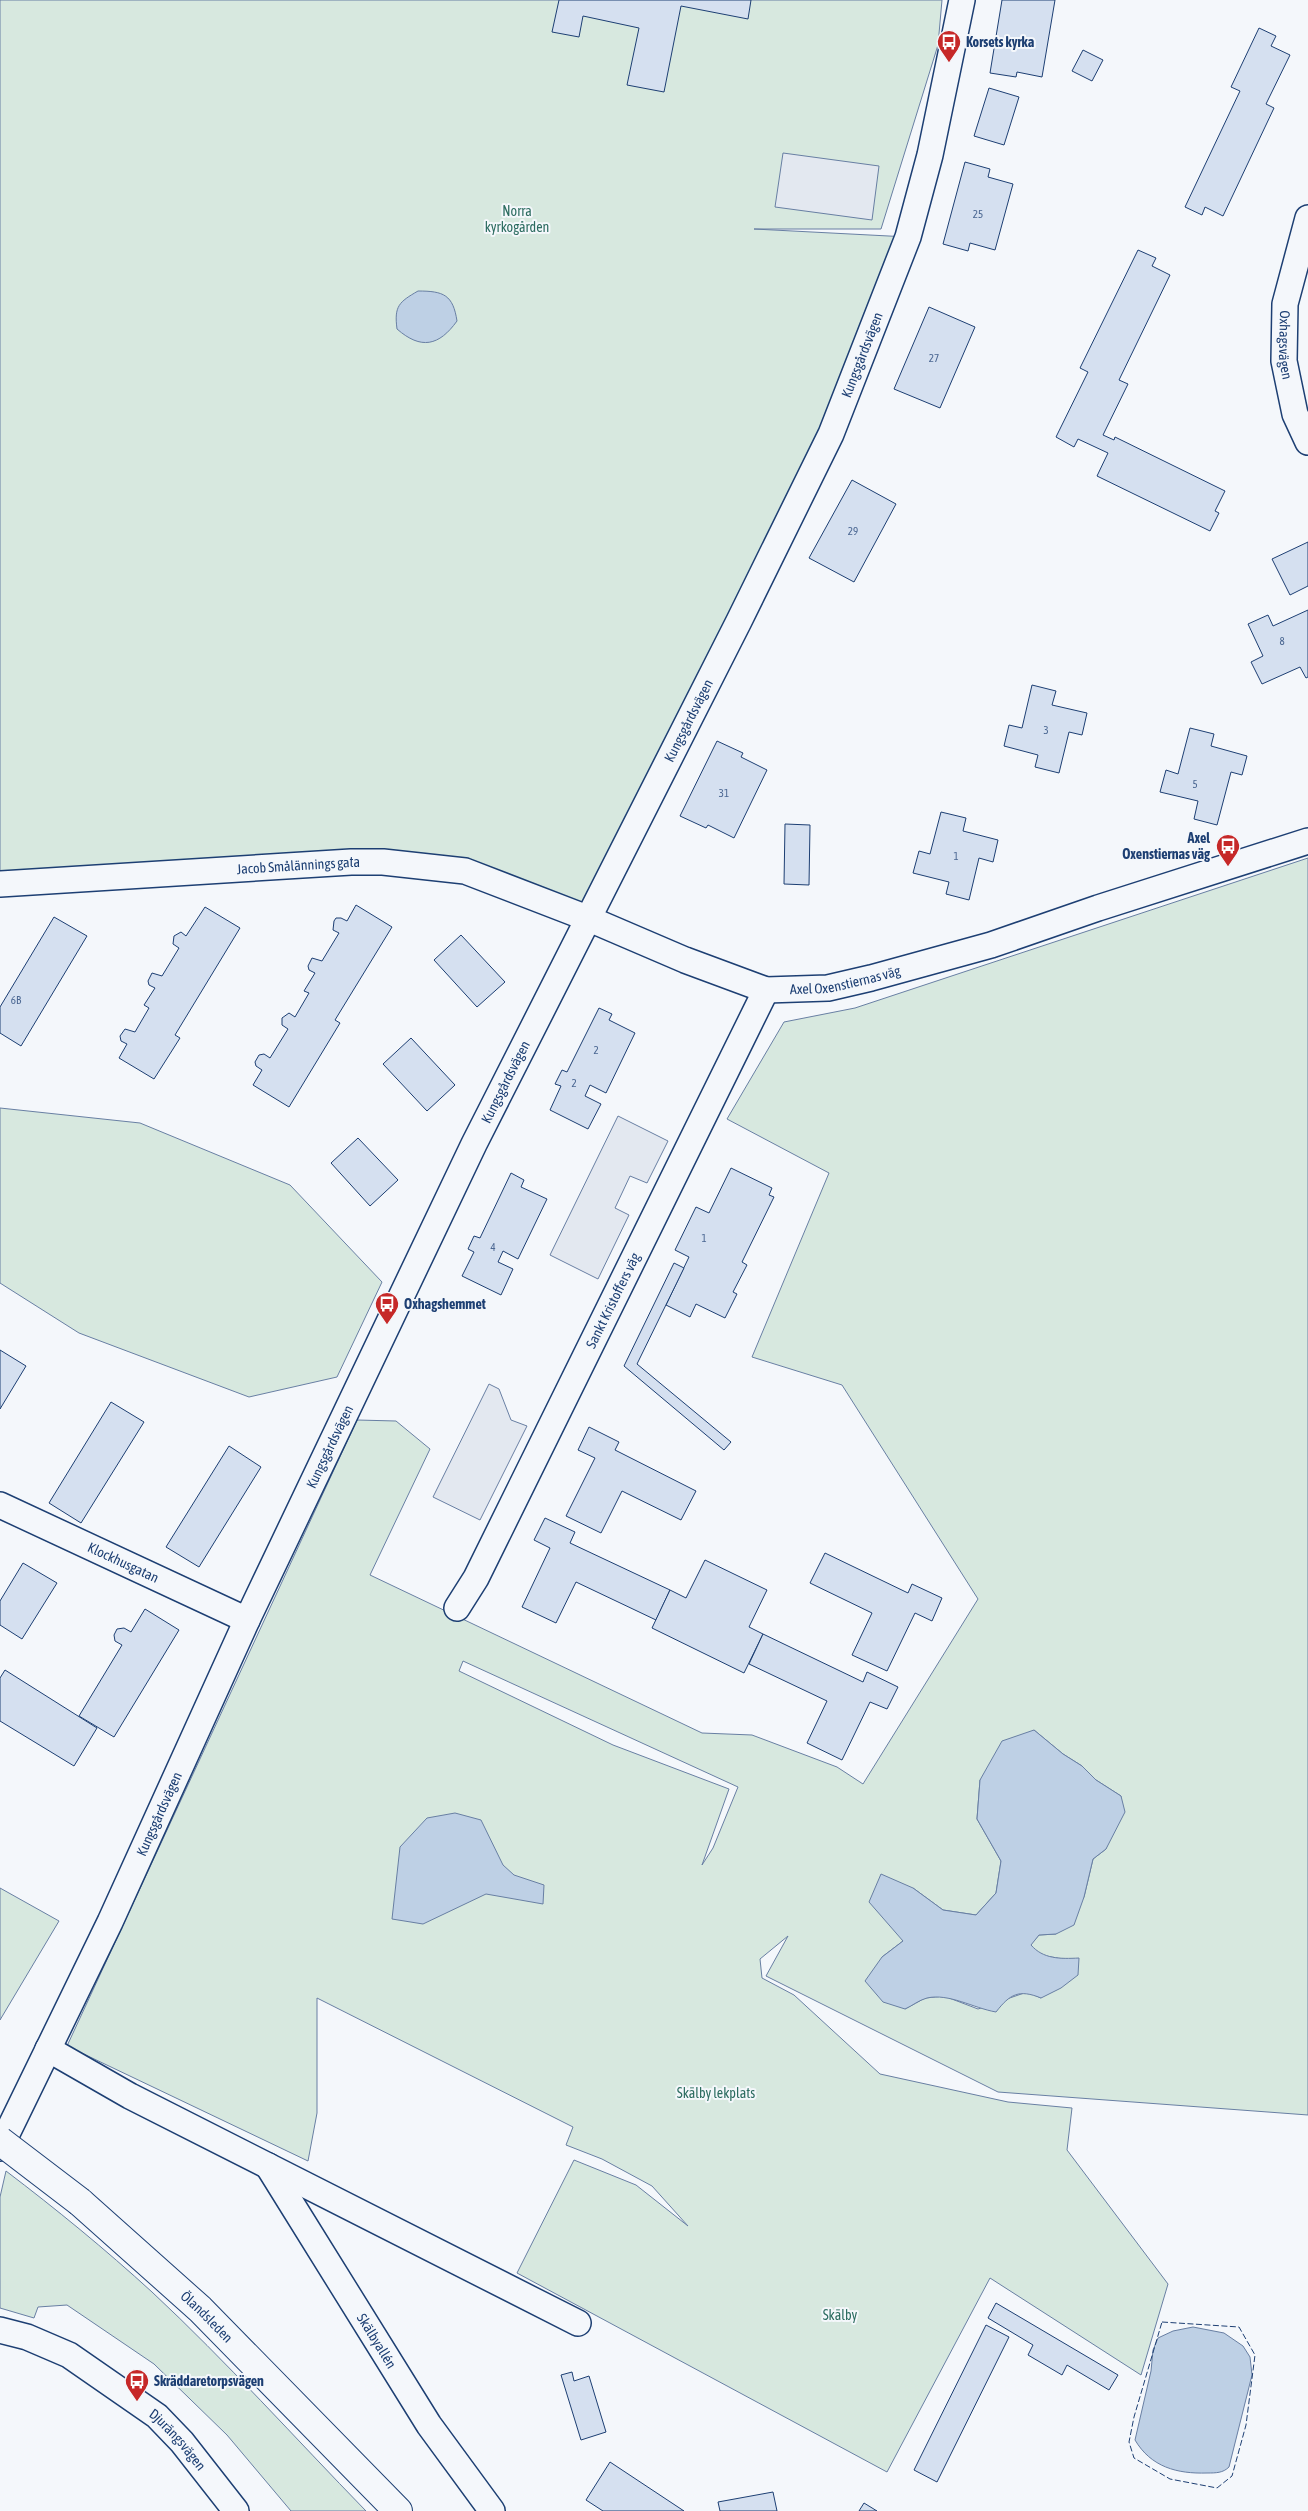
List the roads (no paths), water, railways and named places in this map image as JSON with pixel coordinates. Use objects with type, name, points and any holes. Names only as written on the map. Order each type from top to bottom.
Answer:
[{"type":"main road","name":"Ölandsleden","points":[[0,2141],[80,2202],[200,2309],[398,2511]]},
{"type":"street","name":"Kungsgårdsvägen","points":[[0,2148],[110,1922],[247,1620],[474,1144],[739,621],[831,434],[908,237],[930,155],[962,0]]},
{"type":"street","name":"Oxhagsvägen","points":[[1308,218],[1285,304],[1284,361],[1295,414],[1308,442]]},
{"type":"street","name":"Axel Oxenstiernas väg","points":[[587,918],[685,960],[766,990],[828,988],[880,976],[991,945],[1098,908],[1308,841]]},
{"type":"street","name":"Jacob Smålännings gata","points":[[0,884],[384,862],[465,872],[587,918]]},
{"type":"street","name":"Sankt Kristoffers väg","points":[[457,1608],[480,1569],[766,990]]},
{"type":"street","name":"Klockhusgatan","points":[[0,1505],[247,1620]]},
{"type":"street","points":[[48,2049],[130,2096],[578,2323]]},
{"type":"street","name":"Skälbyallén","points":[[268,2166],[429,2425],[492,2511]]},
{"type":"street","name":"Djurängsvägen","points":[[0,2330],[27,2337],[69,2355],[157,2416],[182,2442],[236,2511]]},
{"type":"water","points":[[418,291],[434,292],[446,296],[453,305],[457,321],[443,336],[436,340],[422,342],[414,340],[397,329],[396,315],[399,306],[406,298]]},
{"type":"water","points":[[1034,1730],[1063,1754],[1082,1766],[1096,1780],[1121,1796],[1125,1812],[1106,1849],[1093,1859],[1084,1897],[1074,1925],[1056,1934],[1039,1935],[1031,1945],[1046,1956],[1079,1958],[1078,1975],[1061,1988],[1041,1998],[1027,1994],[1011,1997],[996,2012],[952,1999],[935,1997],[921,2000],[905,2009],[883,2002],[865,1981],[882,1957],[903,1941],[869,1902],[881,1874],[913,1888],[943,1910],[976,1915],[996,1893],[1001,1861],[977,1819],[980,1780],[1002,1741]]},
{"type":"water","points":[[455,1813],[481,1820],[503,1865],[514,1875],[544,1885],[543,1904],[486,1894],[423,1924],[392,1919],[400,1847],[427,1818]]},
{"type":"water","points":[[1193,2327],[1224,2333],[1243,2346],[1250,2357],[1252,2375],[1229,2467],[1213,2473],[1185,2472],[1166,2467],[1149,2457],[1135,2440],[1151,2371],[1153,2350],[1158,2338],[1173,2331]]},
{"type":"place","name":"Korsets kyrka","points":[[949,63]]},
{"type":"place","name":"Axel Oxenstiernas väg","points":[[1228,867]]},
{"type":"place","name":"Oxhagshemmet","points":[[387,1325]]},
{"type":"place","name":"Skräddaretorpsvägen","points":[[137,2402]]},
{"type":"park label","name":"Norra kyrkogården","points":[[517,220]]},
{"type":"park label","name":"Skälby lekplats","points":[[716,2093]]},
{"type":"park label","name":"Skälby","points":[[840,2315]]}]
